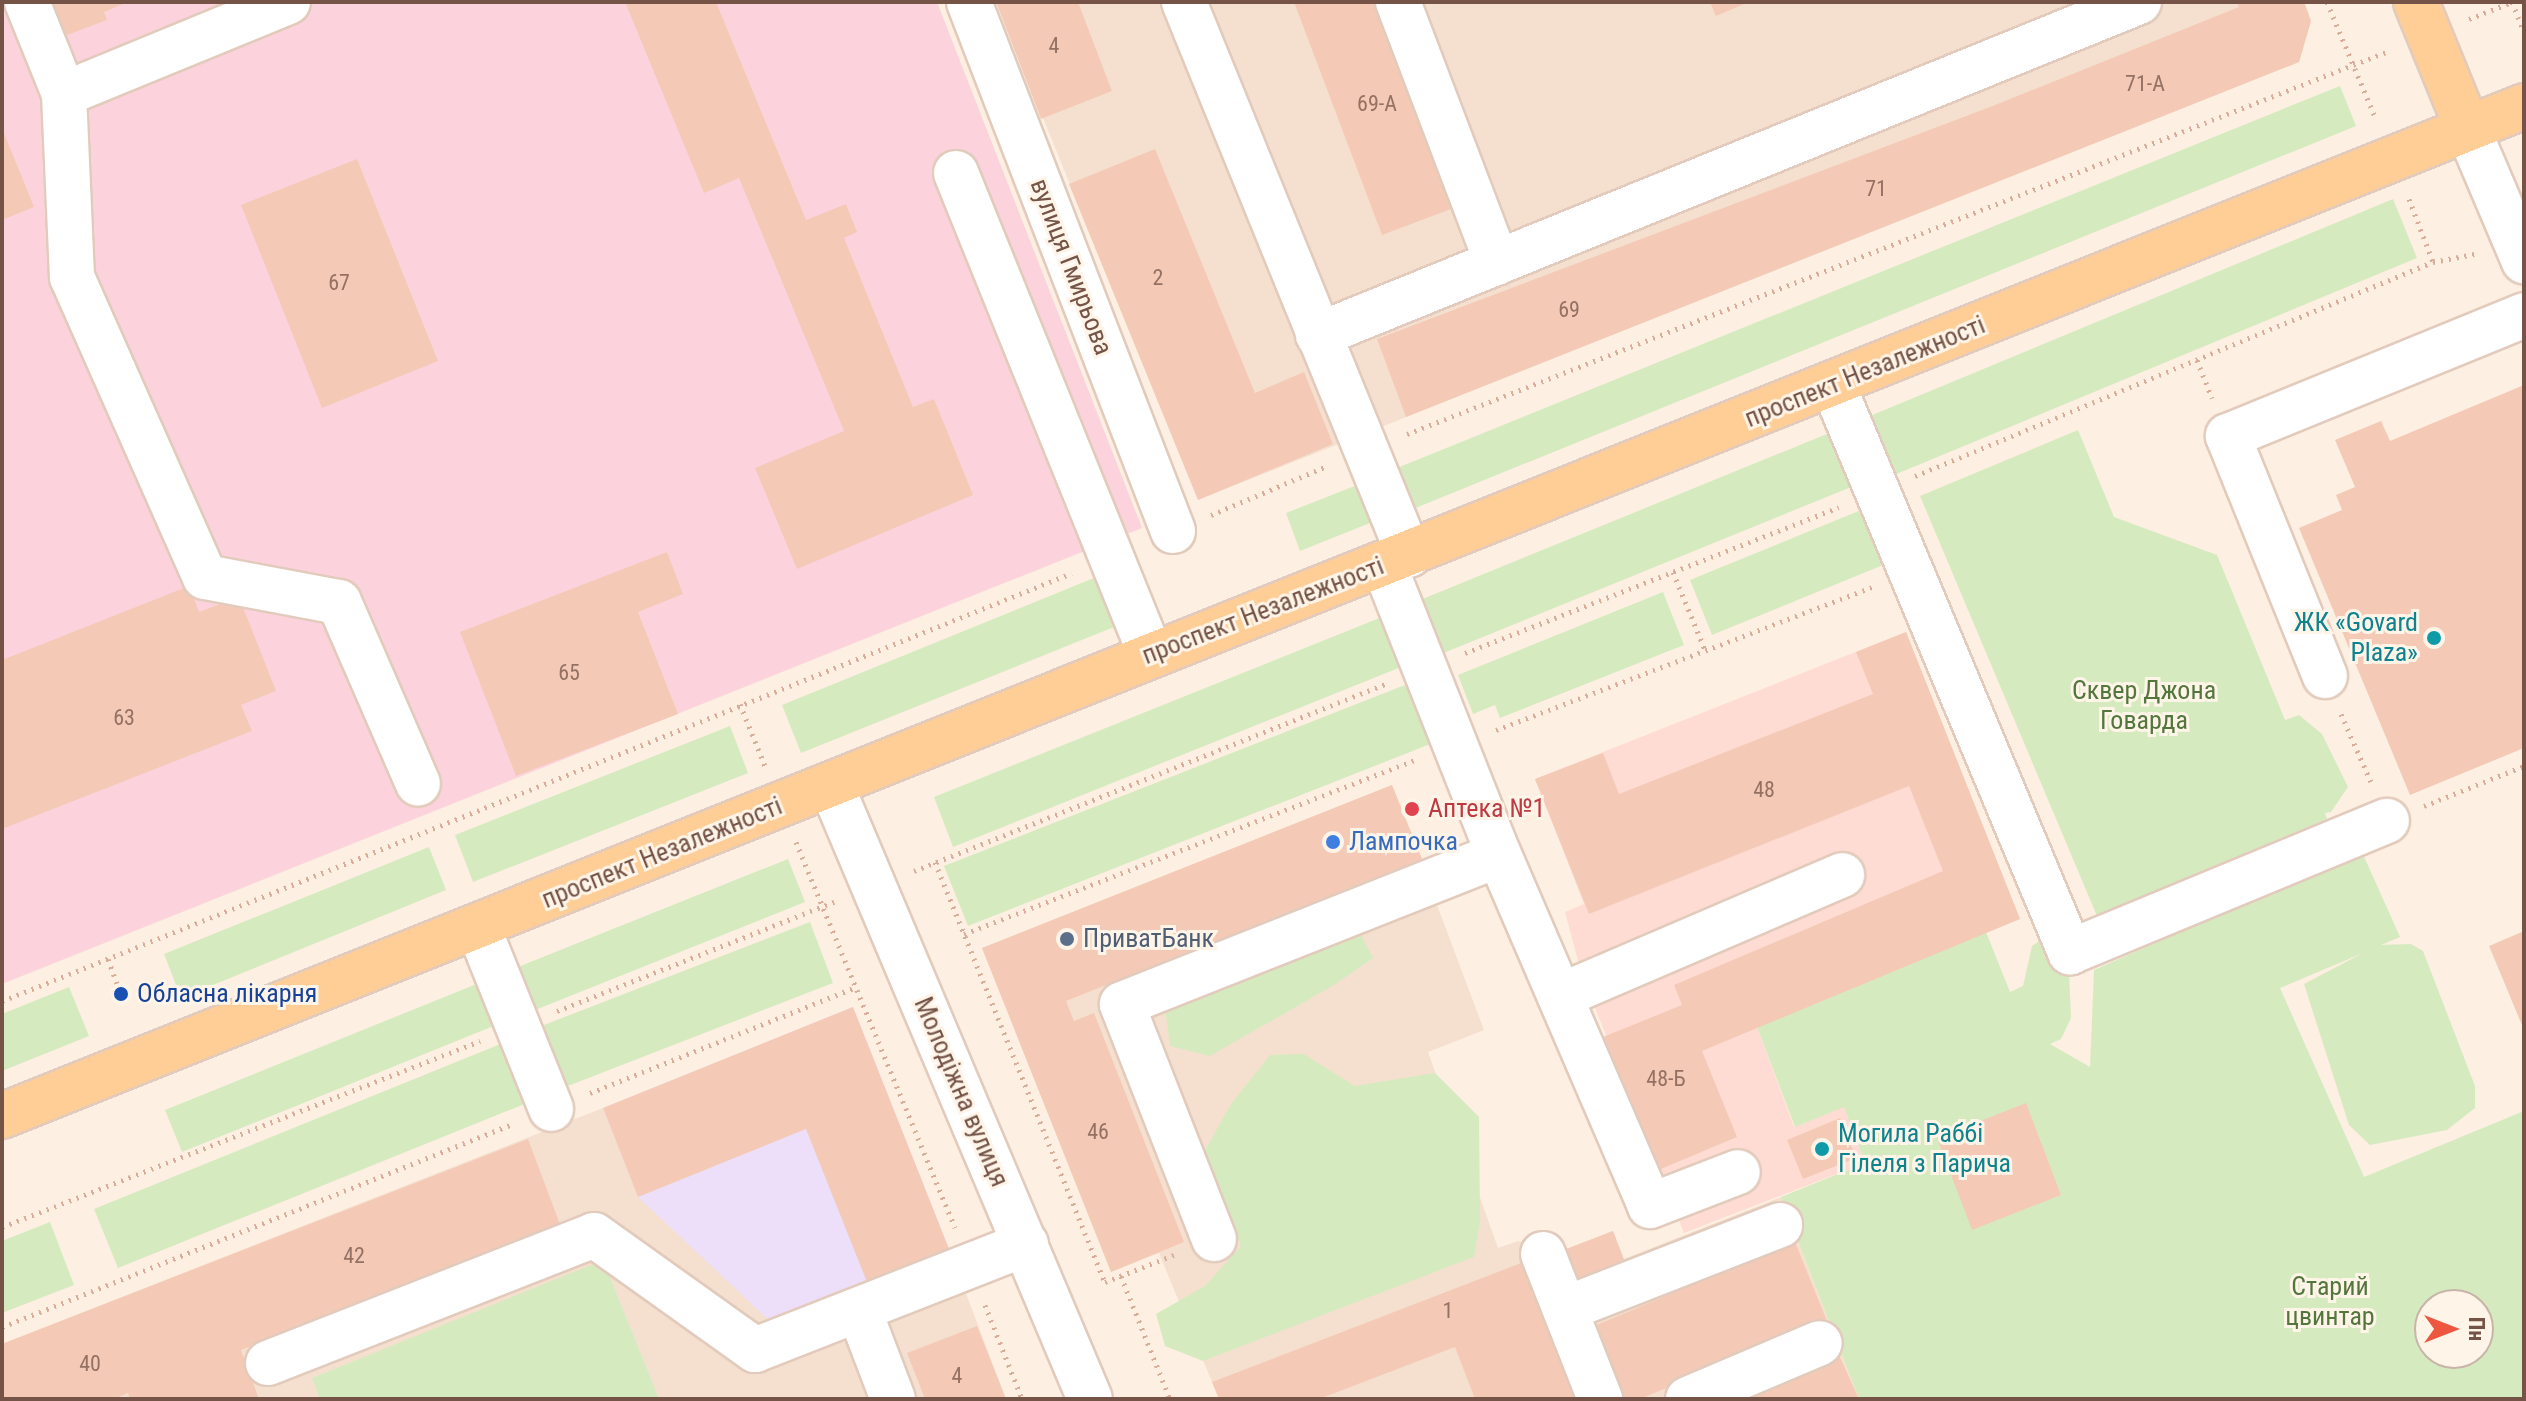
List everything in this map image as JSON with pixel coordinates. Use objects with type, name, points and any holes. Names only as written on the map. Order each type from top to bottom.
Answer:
[{"type":"main road","points":[[2416,2],[2467,127]]},
{"type":"main road","name":"проспект Незалежності","points":[[2,1116],[831,785],[1150,653],[1396,560],[2524,106]]},
{"type":"street","points":[[27,2],[64,94],[72,277],[205,577],[339,602],[418,784]]},
{"type":"street","points":[[64,94],[288,2]]},
{"type":"street","name":"вулиця Гмирьова","points":[[969,2],[1173,531]]},
{"type":"street","points":[[1184,2],[1364,451],[1427,668],[1499,855],[1650,1206],[1738,1172]]},
{"type":"street","points":[[1398,2],[1497,263]]},
{"type":"street","points":[[1318,335],[2139,2]]},
{"type":"street","points":[[2467,127],[2507,256]]},
{"type":"street","points":[[956,173],[1150,653]]},
{"type":"street","points":[[2325,676],[2228,436],[2524,315]]},
{"type":"street","points":[[1833,385],[2070,952],[2387,821]]},
{"type":"street","name":"Молодіжна вулиця","points":[[831,785],[1090,1399]]},
{"type":"street","points":[[1214,1239],[1122,1004],[1499,855]]},
{"type":"street","points":[[1560,996],[1842,875]]},
{"type":"street","points":[[478,927],[551,1109]]},
{"type":"street","points":[[1565,1309],[1780,1225]]},
{"type":"street","points":[[268,1363],[594,1235],[755,1350],[1026,1244]]},
{"type":"street","points":[[1543,1254],[1600,1399]]},
{"type":"street","points":[[859,1310],[893,1399]]},
{"type":"street","points":[[1688,1399],[1820,1343]]},
{"type":"path","points":[[1173,531],[1364,451],[2353,65],[2327,2]]},
{"type":"path","points":[[2512,2],[2524,32]]},
{"type":"path","points":[[1214,1239],[1105,1282],[935,862],[1877,492],[2433,262],[2507,256]]},
{"type":"path","points":[[2,1001],[1111,558]]},
{"type":"path","points":[[1673,572],[1706,652]]},
{"type":"path","points":[[2325,676],[2387,821],[2524,766]]},
{"type":"path","points":[[2,1227],[874,887]]},
{"type":"path","points":[[822,907],[1022,1399]]},
{"type":"path","points":[[108,959],[121,994]]},
{"type":"path","points":[[2,1327],[857,987]]},
{"type":"path","points":[[1121,1276],[1170,1399]]},
{"type":"shaded area","points":[[2,2],[937,2],[1142,528],[2,984]]},
{"type":"shaded area","points":[[996,2],[2304,2],[2311,21],[2299,62],[1198,500]]},
{"type":"shaded area","points":[[1906,632],[2020,919],[1757,1027],[1794,1127],[1844,1106],[1865,1163],[1684,1233],[1581,972],[1565,912],[1584,904],[1535,779]]},
{"type":"shaded area","points":[[1392,785],[1484,1030],[1428,1052],[1498,1248],[1518,1241],[1561,1251],[1613,1231],[1624,1259],[1781,1197],[1859,1399],[1219,1399],[1159,1253],[1111,1272],[982,948]]},
{"type":"shaded area","points":[[853,1007],[951,1254],[775,1326],[638,1197],[603,1108]]},
{"type":"shaded area","points":[[603,1108],[638,1197],[951,1254],[1006,1399],[2,1399],[2,1344]]},
{"type":"green space","points":[[2340,86],[2356,126],[1413,509],[1397,468]]},
{"type":"green space","points":[[2393,199],[2417,258],[1894,475],[1870,416]]},
{"type":"green space","points":[[1839,429],[1861,483],[1441,654],[1420,600]]},
{"type":"green space","name":"Сквер Джона Говарда","points":[[2078,430],[2114,517],[2217,555],[2285,720],[2299,715],[2322,734],[2348,787],[2331,812],[2325,813],[2327,819],[2097,916],[1920,496]]},
{"type":"green space","points":[[1370,480],[1385,517],[1300,551],[1286,513]]},
{"type":"green space","points":[[1871,506],[1893,561],[1712,635],[1690,580]]},
{"type":"green space","points":[[1094,578],[1114,627],[801,753],[782,705]]},
{"type":"green space","points":[[1663,592],[1684,645],[1500,718],[1495,705],[1473,714],[1458,675]]},
{"type":"green space","points":[[1382,617],[1401,667],[953,847],[934,797]]},
{"type":"green space","points":[[1410,683],[1433,743],[968,926],[944,866]]},
{"type":"green space","points":[[730,726],[748,773],[473,882],[455,835]]},
{"type":"green space","points":[[429,847],[446,890],[181,998],[164,954]]},
{"type":"green space","name":"Старий цвинтар","points":[[2362,852],[2400,937],[2381,945],[2411,944],[2423,951],[2475,1086],[2475,1108],[2447,1130],[2370,1145],[2349,1125],[2304,984],[2363,953],[2280,988],[2364,1177],[2524,1111],[2524,1399],[1859,1399],[1781,1197],[1865,1163],[1844,1107],[1795,1127],[1757,1027],[1986,932],[2010,992],[2023,986],[2032,946],[2050,934],[2069,973],[2071,1018],[2061,1039],[2050,1044],[2090,1067],[2094,970]]},
{"type":"green space","points":[[788,859],[805,902],[520,1016],[503,973]]},
{"type":"green space","points":[[810,922],[833,983],[555,1091],[531,1030]]},
{"type":"green space","points":[[1360,933],[1373,958],[1334,985],[1210,1056],[1170,1046],[1165,1008]]},
{"type":"green space","points":[[484,981],[501,1023],[182,1152],[165,1110]]},
{"type":"green space","points":[[69,987],[89,1036],[2,1071],[2,1014]]},
{"type":"green space","points":[[503,1043],[527,1103],[118,1268],[94,1209]]},
{"type":"green space","points":[[1304,1054],[1355,1086],[1435,1073],[1479,1117],[1480,1222],[1474,1257],[1203,1361],[1165,1346],[1156,1314],[1205,1286],[1241,1246],[1204,1152],[1231,1104],[1270,1055]]},
{"type":"green space","points":[[50,1222],[74,1285],[2,1313],[2,1241]]},
{"type":"green space","points":[[603,1260],[659,1399],[320,1399],[312,1378]]},
{"type":"building","points":[[36,2],[128,2],[104,12],[107,20],[51,41]]},
{"type":"building","points":[[625,2],[716,2],[806,220],[846,204],[857,232],[844,238],[913,407],[934,399],[973,495],[797,569],[755,468],[844,431],[739,178],[704,193]]},
{"type":"building","points":[[996,2],[1078,2],[1112,91],[1041,119]]},
{"type":"building","points":[[1294,2],[1382,2],[1459,206],[1382,235]]},
{"type":"building","points":[[1710,2],[1749,2],[1716,16]]},
{"type":"building","points":[[2237,2],[2304,2],[2311,21],[2299,62],[1406,417],[1377,339],[1990,107],[2239,7]]},
{"type":"building","points":[[2,128],[34,207],[2,220]]},
{"type":"building","points":[[1155,149],[1255,393],[1304,372],[1333,444],[1198,500],[1069,184]]},
{"type":"building","points":[[357,159],[438,361],[322,408],[241,205]]},
{"type":"building","name":"ЖК «Govard Plaza»","points":[[2524,385],[2524,748],[2410,795],[2299,528],[2342,510],[2336,495],[2355,487],[2335,440],[2381,421],[2390,441]]},
{"type":"building","points":[[667,552],[683,594],[638,612],[678,714],[516,776],[460,632]]},
{"type":"building","points":[[189,586],[199,612],[239,597],[276,691],[241,705],[252,731],[2,829],[2,660]]},
{"type":"building","points":[[1906,632],[2020,919],[1702,1051],[1737,1137],[1656,1171],[1603,1037],[1682,1005],[1674,985],[1943,871],[1909,786],[1589,914],[1535,779],[1603,753],[1619,794],[1873,694],[1856,652]]},
{"type":"building","points":[[1392,785],[1422,859],[1066,1001],[1074,1021],[1094,1013],[1184,1242],[1111,1272],[982,948]]},
{"type":"building","points":[[2524,931],[2524,1030],[2489,946]]},
{"type":"building","points":[[853,1007],[951,1254],[869,1287],[806,1129],[638,1197],[603,1108]]},
{"type":"building","points":[[2026,1103],[2061,1195],[1972,1230],[1937,1138]]},
{"type":"building","name":"Могила Раббі Гілеля з Парича","points":[[1840,1118],[1856,1158],[1803,1179],[1787,1140]]},
{"type":"building","points":[[528,1139],[561,1227],[241,1350],[259,1399],[130,1399],[128,1393],[114,1399],[2,1399],[2,1344]]},
{"type":"building","points":[[1613,1231],[1626,1265],[1574,1285],[1561,1251]]},
{"type":"building","points":[[1795,1242],[1827,1321],[1640,1399],[1624,1399],[1594,1326]]},
{"type":"building","points":[[1529,1260],[1584,1399],[1475,1399],[1455,1347],[1319,1399],[1219,1399],[1212,1382]]},
{"type":"building","points":[[977,1326],[1006,1399],[925,1399],[907,1353]]},
{"type":"building","points":[[1839,1355],[1859,1399],[1741,1399]]},
{"type":"place","name":"ЖК «Govard Plaza»","points":[[2434,638]]},
{"type":"place","name":"Аптека №1","points":[[1412,809]]},
{"type":"place","name":"Лампочка","points":[[1333,842]]},
{"type":"place","name":"ПриватБанк","points":[[1067,939]]},
{"type":"place","name":"Обласна лікарня","points":[[121,994]]},
{"type":"place","name":"Могила Раббі Гілеля з Парича","points":[[1822,1149]]}]
